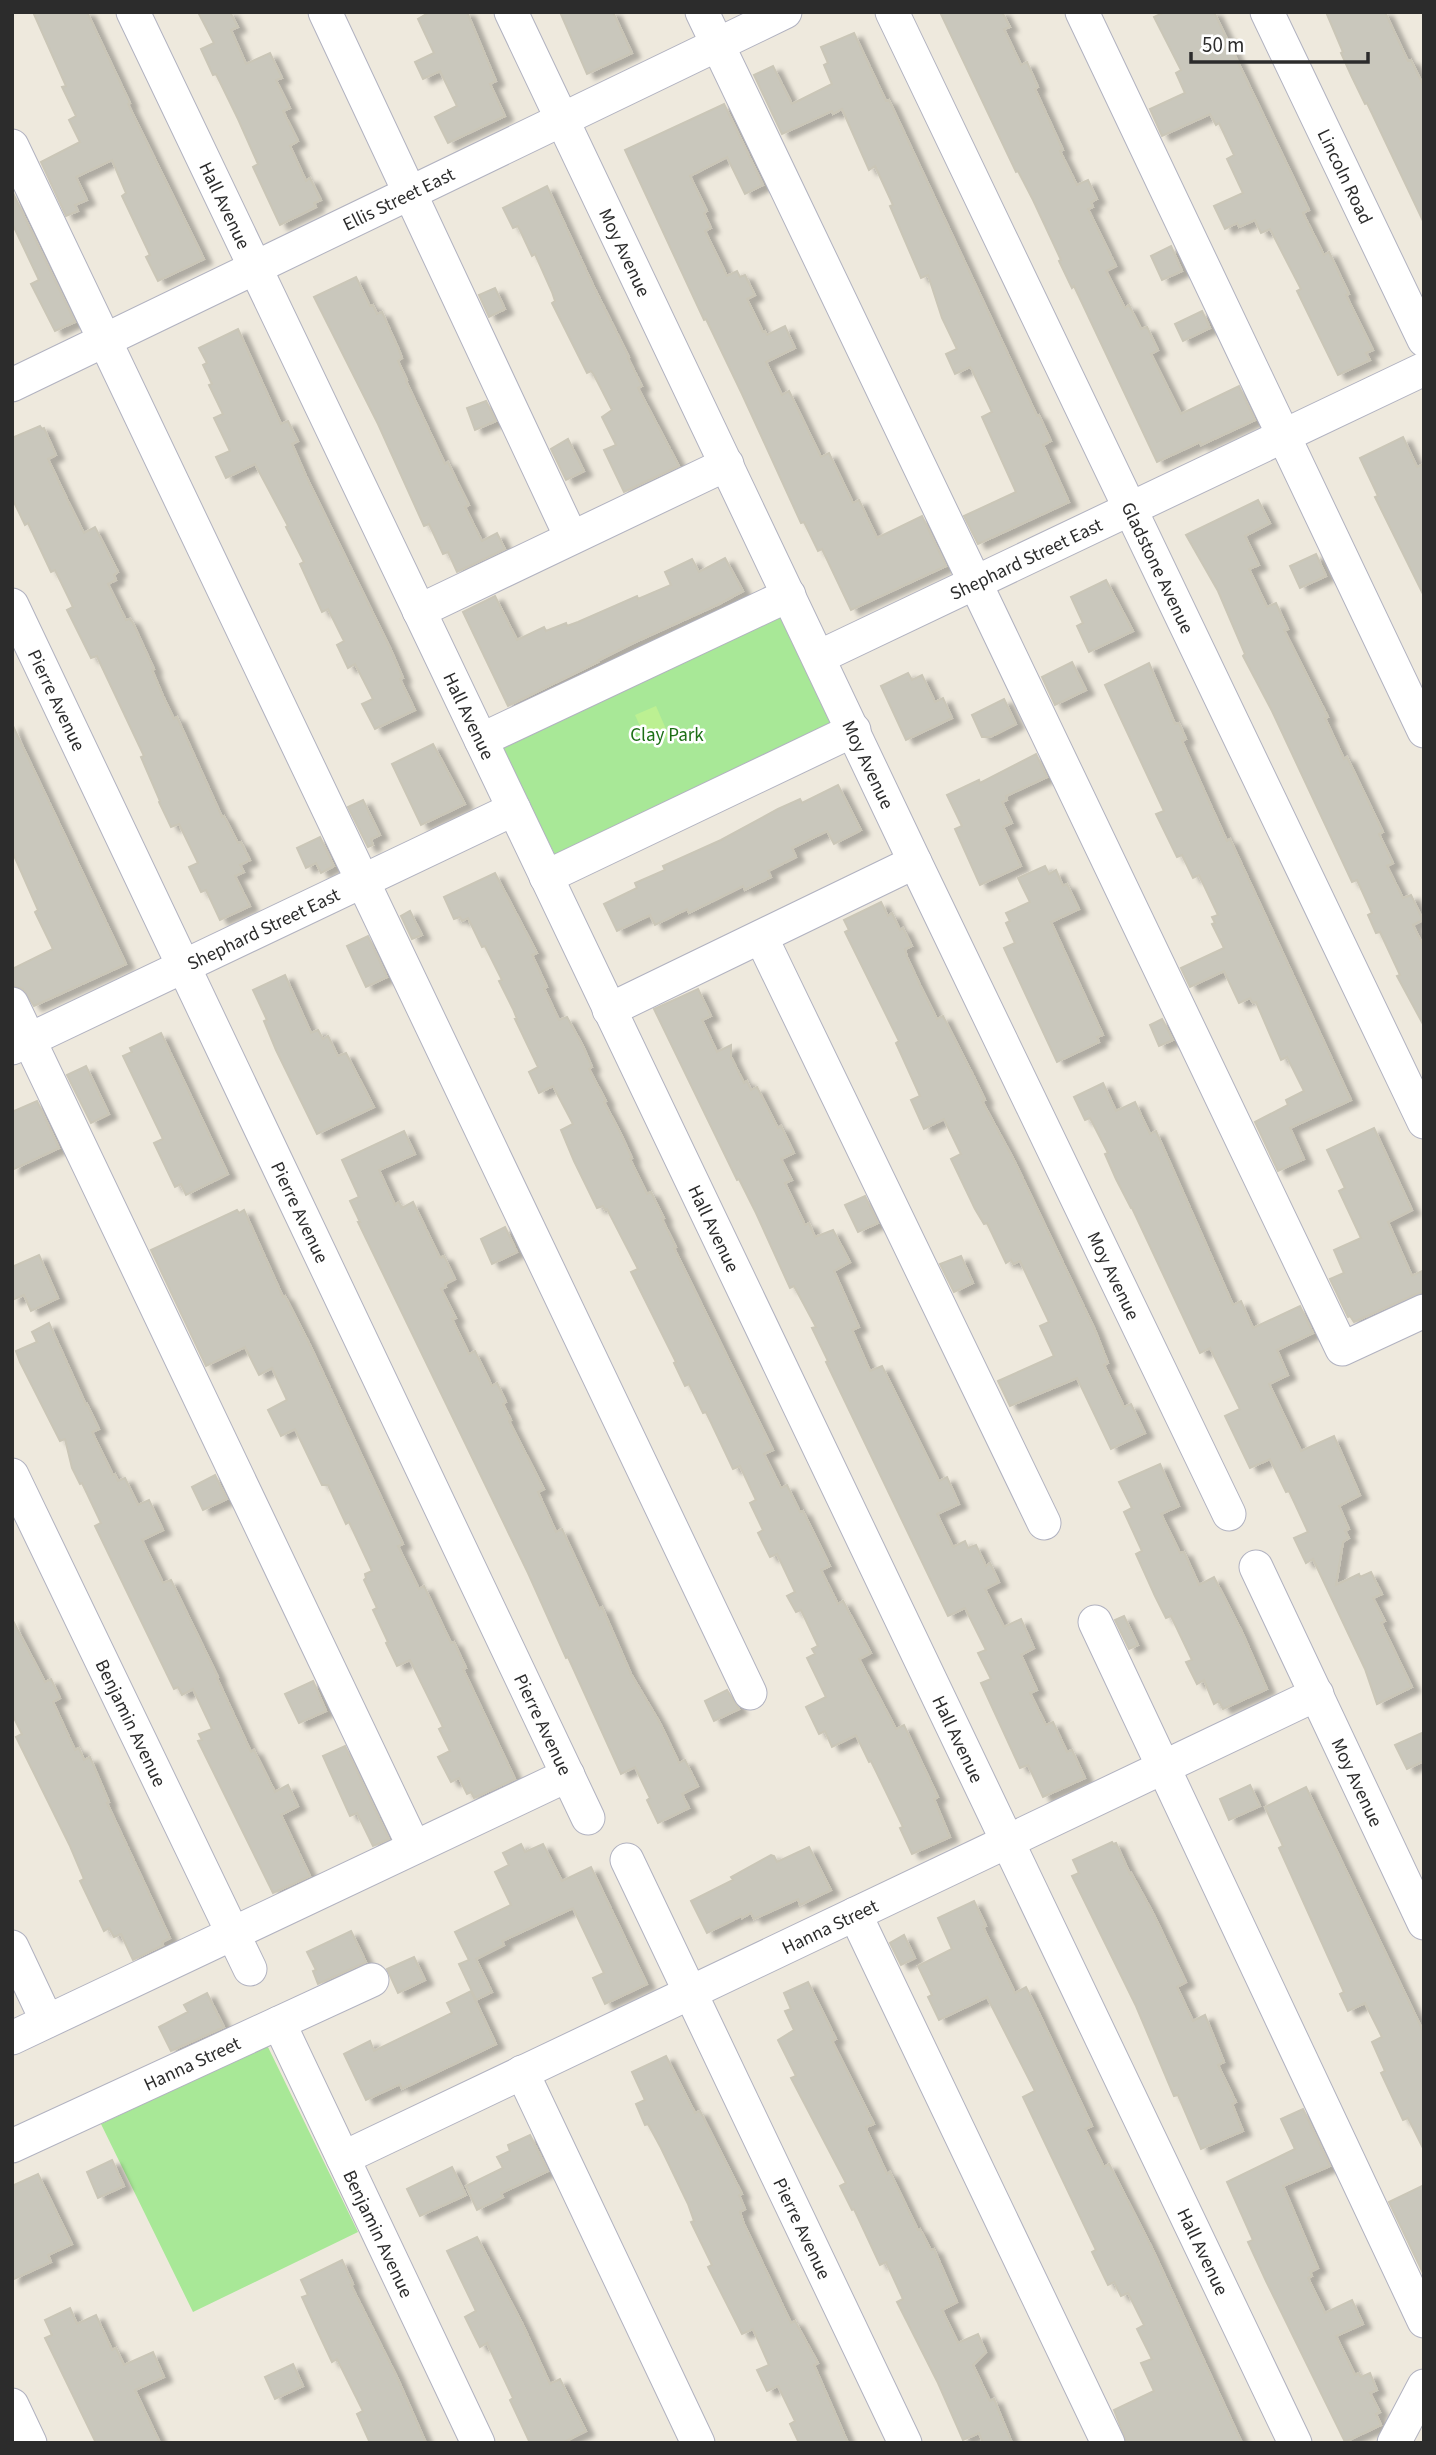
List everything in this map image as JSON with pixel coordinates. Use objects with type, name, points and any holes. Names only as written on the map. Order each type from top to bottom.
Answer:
[{"type":"street","name":"Hall Avenue","points":[[133,12],[1294,2443]]},
{"type":"street","points":[[326,12],[571,537]]},
{"type":"street","name":"Moy Avenue","points":[[511,12],[1229,1514]]},
{"type":"street","points":[[702,12],[1342,1349],[1424,1311]]},
{"type":"street","name":"Ellis Street East","points":[[12,385],[785,12]]},
{"type":"street","name":"Gladstone Avenue","points":[[892,12],[1424,1122]]},
{"type":"street","points":[[1082,12],[1424,731]]},
{"type":"street","name":"Lincoln Road","points":[[1268,12],[1424,340]]},
{"type":"street","points":[[12,146],[750,1693]]},
{"type":"street","name":"Shephard Street East","points":[[819,657],[1424,369]]},
{"type":"street","points":[[419,611],[727,464]]},
{"type":"street","points":[[481,740],[789,595]]},
{"type":"street","name":"Pierre Avenue","points":[[12,605],[588,1818]]},
{"type":"street","points":[[546,877],[854,730]]},
{"type":"street","name":"Shephard Street East","points":[[21,1044],[514,809]]},
{"type":"street","points":[[609,1010],[915,862]]},
{"type":"street","points":[[761,936],[1044,1523]]},
{"type":"street","points":[[12,1004],[21,1044],[414,1847]]},
{"type":"street","name":"Benjamin Avenue","points":[[12,1475],[250,1969]]},
{"type":"street","name":"Moy Avenue","points":[[1256,1567],[1424,1923]]},
{"type":"street","points":[[1095,1622],[1424,2321]]},
{"type":"street","name":"Hanna Street","points":[[344,2158],[1317,1694]]},
{"type":"street","points":[[12,2038],[568,1775]]},
{"type":"street","name":"Pierre Avenue","points":[[627,1860],[905,2443]]},
{"type":"street","points":[[855,1914],[1108,2443]]},
{"type":"street","points":[[12,1947],[47,2021]]},
{"type":"street","name":"Hanna Street","points":[[12,2146],[372,1980]]},
{"type":"street","name":"Benjamin Avenue","points":[[279,2023],[478,2443]]},
{"type":"street","points":[[522,2072],[698,2443]]},
{"type":"street","points":[[1394,2443],[1424,2386]]},
{"type":"street","points":[[12,2405],[30,2443]]},
{"type":"green space","name":"Clay Park","points":[[779,611],[833,723],[556,857],[501,746]]},
{"type":"green space","points":[[656,706],[669,736],[648,744],[635,715]]},
{"type":"green space","points":[[267,2045],[358,2232],[193,2312],[101,2124]]},
{"type":"building","points":[[33,12],[87,12],[130,103],[128,104],[204,259],[158,281],[146,257],[150,255],[122,196],[126,193],[112,160],[76,177],[87,200],[75,205],[78,211],[66,216],[41,162],[80,142],[69,120],[76,116],[62,87],[66,86]]},
{"type":"building","points":[[198,12],[230,12],[238,27],[231,30],[246,64],[270,53],[282,78],[276,80],[290,108],[283,111],[298,141],[290,146],[306,181],[310,178],[321,200],[314,203],[316,207],[280,225],[253,167],[258,164],[238,119],[201,49],[214,43]]},
{"type":"building","points":[[430,12],[467,12],[496,81],[490,84],[505,116],[448,143],[435,117],[457,106],[440,71],[423,79],[415,62],[434,53],[418,19]]},
{"type":"building","points":[[560,12],[613,12],[632,53],[587,74]]},
{"type":"building","points":[[940,12],[1002,12],[1010,27],[1004,29],[1021,65],[1027,62],[1038,87],[1035,89],[1063,150],[1060,151],[1077,185],[1088,180],[1097,199],[1091,202],[1093,207],[1088,209],[1116,266],[1106,271],[1125,308],[1129,305],[1141,329],[1147,327],[1158,350],[1151,354],[1181,414],[1239,386],[1255,420],[1157,462],[1074,286],[1072,288],[1059,261],[1061,260],[1033,200],[1018,171],[1016,172]]},
{"type":"building","points":[[1165,12],[1214,12],[1309,210],[1303,213],[1324,255],[1329,252],[1349,294],[1346,295],[1373,350],[1366,353],[1370,360],[1338,375],[1297,291],[1301,289],[1270,229],[1261,233],[1255,220],[1239,227],[1237,223],[1225,229],[1214,206],[1243,193],[1227,159],[1234,155],[1219,123],[1216,125],[1210,114],[1162,136],[1150,109],[1185,93],[1176,73],[1181,70],[1154,17]]},
{"type":"building","points":[[1326,12],[1385,12],[1408,61],[1411,60],[1424,87],[1424,223],[1351,75]]},
{"type":"building","points":[[854,33],[886,101],[889,100],[1051,441],[1043,445],[1069,502],[978,544],[964,516],[1016,492],[982,417],[992,412],[972,370],[970,367],[955,374],[946,354],[957,349],[942,318],[928,275],[921,278],[875,166],[869,170],[842,109],[782,134],[754,75],[773,66],[792,104],[832,84],[824,65],[828,63],[821,47]]},
{"type":"building","points":[[724,104],[763,185],[745,194],[727,157],[690,176],[707,211],[704,213],[711,228],[705,231],[727,276],[737,271],[740,277],[745,275],[755,295],[747,299],[763,332],[767,335],[785,326],[795,348],[766,362],[782,395],[789,391],[821,457],[829,453],[853,503],[859,500],[877,538],[922,516],[946,566],[851,610],[822,549],[818,551],[804,522],[801,523],[625,150]]},
{"type":"building","points":[[547,186],[629,357],[642,386],[638,388],[679,466],[624,492],[604,450],[616,445],[602,417],[612,410],[594,375],[591,371],[587,373],[552,303],[555,301],[552,292],[535,254],[532,256],[518,226],[513,228],[503,208]]},
{"type":"building","points":[[12,191],[75,322],[55,331],[31,284],[39,280],[12,223]]},
{"type":"building","points":[[1171,246],[1182,271],[1162,280],[1151,256]]},
{"type":"building","points":[[356,277],[370,306],[373,305],[377,314],[382,312],[402,358],[398,361],[406,381],[445,464],[448,462],[469,505],[465,507],[482,541],[497,533],[505,549],[457,572],[448,552],[443,554],[429,524],[424,526],[378,424],[314,297]]},
{"type":"building","points":[[495,288],[505,309],[489,317],[479,295]]},
{"type":"building","points":[[1202,311],[1210,328],[1183,341],[1175,324]]},
{"type":"building","points":[[238,329],[281,424],[288,421],[298,441],[292,444],[391,650],[403,678],[400,679],[415,710],[375,729],[362,704],[373,699],[355,664],[348,668],[337,645],[344,641],[328,609],[322,612],[300,564],[304,562],[286,527],[288,526],[255,464],[226,478],[216,457],[230,451],[214,418],[223,414],[209,385],[212,384],[203,365],[207,363],[199,348]]},
{"type":"building","points":[[486,401],[496,421],[475,430],[467,408]]},
{"type":"building","points":[[40,426],[44,428],[56,455],[48,459],[84,533],[95,527],[118,572],[114,575],[116,580],[108,584],[126,620],[130,619],[133,623],[163,696],[174,719],[177,717],[222,817],[224,816],[238,843],[241,842],[250,860],[240,865],[244,872],[235,876],[250,906],[220,920],[206,890],[201,892],[189,867],[198,863],[179,824],[171,827],[141,757],[144,756],[97,656],[91,658],[67,610],[73,607],[55,570],[51,572],[28,523],[25,525],[12,498],[12,438]]},
{"type":"building","points":[[1403,437],[1417,467],[1424,464],[1424,596],[1375,497],[1378,496],[1360,458]]},
{"type":"building","points":[[568,439],[584,471],[566,480],[551,449]]},
{"type":"building","points":[[1258,500],[1270,523],[1245,536],[1259,565],[1249,569],[1267,607],[1276,603],[1288,629],[1284,630],[1328,717],[1325,718],[1344,759],[1347,757],[1383,832],[1379,834],[1393,863],[1387,866],[1403,898],[1411,895],[1423,920],[1413,925],[1424,947],[1424,1026],[1397,976],[1400,975],[1380,932],[1376,933],[1368,915],[1372,913],[1357,880],[1352,882],[1272,711],[1243,656],[1245,654],[1218,591],[1186,535]]},
{"type":"building","points":[[1316,554],[1326,576],[1300,588],[1290,566]]},
{"type":"building","points":[[725,558],[743,591],[508,706],[463,612],[495,596],[517,640],[544,627],[546,631],[566,623],[567,626],[637,596],[638,599],[671,585],[665,572],[692,559],[699,572]]},
{"type":"building","points":[[1106,580],[1133,631],[1089,652],[1077,626],[1083,623],[1071,597]]},
{"type":"building","points":[[1072,662],[1086,690],[1055,705],[1042,677]]},
{"type":"building","points":[[1149,663],[1175,724],[1179,723],[1186,739],[1182,741],[1227,841],[1230,839],[1351,1100],[1290,1128],[1304,1159],[1278,1171],[1255,1122],[1288,1105],[1286,1100],[1304,1091],[1287,1057],[1281,1060],[1256,1002],[1253,1003],[1250,998],[1239,1003],[1224,971],[1190,987],[1181,968],[1224,948],[1212,924],[1215,923],[1212,917],[1218,915],[1199,875],[1193,878],[1182,855],[1177,857],[1156,814],[1164,811],[1105,685]]},
{"type":"building","points":[[908,673],[912,680],[922,675],[935,702],[943,698],[952,718],[906,740],[881,686]]},
{"type":"building","points":[[1004,699],[1016,724],[990,737],[982,737],[972,715]]},
{"type":"building","points":[[12,724],[126,964],[34,1006],[23,989],[12,985],[12,969],[53,949],[35,912],[38,910],[12,851]]},
{"type":"building","points":[[433,744],[465,804],[421,825],[392,764]]},
{"type":"building","points":[[1036,754],[1047,777],[1006,796],[1007,800],[1002,802],[1012,823],[1003,827],[1021,866],[980,885],[955,829],[962,826],[947,795],[979,780],[980,783]]},
{"type":"building","points":[[838,785],[861,830],[834,844],[827,831],[792,848],[796,857],[768,871],[771,877],[745,890],[743,886],[689,913],[687,909],[655,925],[650,915],[617,931],[604,904],[637,888],[635,883],[665,870],[663,866],[721,840],[778,809],[800,799],[802,803]]},
{"type":"building","points":[[363,800],[380,835],[371,839],[373,845],[368,847],[348,807]]},
{"type":"building","points":[[320,837],[334,866],[321,873],[316,863],[306,868],[297,848]]},
{"type":"building","points":[[1045,866],[1049,874],[1056,870],[1063,886],[1067,884],[1079,909],[1051,922],[1103,1035],[1097,1037],[1099,1042],[1057,1062],[1004,948],[1015,943],[1006,923],[1010,921],[1006,913],[1030,902],[1018,878]]},
{"type":"building","points":[[495,873],[537,953],[532,955],[559,1020],[567,1017],[583,1046],[592,1067],[589,1069],[632,1158],[630,1159],[647,1194],[651,1192],[664,1218],[662,1219],[676,1247],[674,1248],[773,1450],[764,1454],[781,1488],[787,1485],[800,1512],[803,1511],[830,1566],[821,1570],[838,1604],[843,1601],[871,1653],[859,1659],[896,1729],[904,1725],[938,1797],[934,1799],[950,1837],[912,1854],[900,1828],[903,1827],[856,1735],[832,1747],[825,1731],[819,1734],[806,1707],[826,1697],[807,1658],[815,1654],[812,1649],[818,1646],[801,1610],[796,1612],[787,1596],[795,1592],[777,1554],[770,1557],[758,1533],[763,1530],[750,1503],[756,1500],[740,1466],[733,1469],[706,1412],[703,1413],[689,1384],[685,1386],[674,1363],[676,1362],[631,1272],[638,1269],[607,1209],[603,1206],[597,1208],[561,1130],[573,1124],[553,1086],[539,1093],[529,1072],[538,1067],[485,946],[482,947],[468,918],[462,921],[460,917],[454,919],[444,897]]},
{"type":"building","points":[[881,902],[888,916],[892,913],[900,930],[903,928],[912,946],[905,949],[920,985],[937,1019],[943,1016],[973,1075],[985,1100],[982,1101],[1014,1160],[1095,1330],[1108,1363],[1104,1365],[1124,1407],[1131,1404],[1145,1433],[1111,1449],[1077,1378],[1010,1406],[998,1381],[1054,1356],[1040,1326],[1049,1322],[1020,1261],[1013,1264],[1011,1260],[1006,1263],[987,1223],[984,1224],[975,1209],[951,1159],[961,1154],[944,1119],[924,1129],[911,1100],[920,1096],[896,1043],[899,1041],[845,932],[849,930],[844,920]]},
{"type":"building","points":[[410,911],[422,935],[412,939],[401,916]]},
{"type":"building","points":[[368,936],[387,977],[366,987],[347,946]]},
{"type":"building","points":[[285,975],[311,1033],[318,1030],[323,1039],[328,1036],[338,1056],[346,1053],[374,1107],[317,1134],[276,1050],[264,1021],[267,1020],[253,990]]},
{"type":"building","points":[[698,989],[711,1016],[702,1020],[717,1052],[731,1045],[731,1057],[744,1083],[747,1081],[751,1090],[757,1087],[794,1153],[781,1159],[792,1180],[785,1183],[805,1225],[809,1223],[815,1237],[833,1230],[850,1262],[834,1271],[859,1327],[852,1330],[870,1371],[882,1366],[939,1481],[947,1477],[959,1504],[937,1514],[953,1547],[965,1541],[968,1548],[976,1545],[986,1566],[990,1563],[999,1582],[985,1589],[1004,1627],[1021,1619],[1034,1648],[1021,1655],[1037,1690],[1030,1693],[1046,1725],[1053,1722],[1067,1752],[1072,1750],[1085,1778],[1043,1797],[1028,1765],[1020,1768],[981,1683],[991,1679],[978,1653],[986,1650],[965,1608],[948,1616],[826,1362],[828,1361],[812,1328],[816,1327],[794,1286],[790,1288],[756,1213],[739,1179],[737,1180],[654,1009]]},
{"type":"building","points":[[1162,1019],[1173,1040],[1159,1046],[1150,1025]]},
{"type":"building","points":[[161,1033],[228,1174],[186,1195],[181,1184],[175,1187],[154,1143],[163,1139],[123,1056],[132,1052],[130,1048]]},
{"type":"building","points":[[86,1066],[109,1114],[91,1123],[67,1075]]},
{"type":"building","points":[[1103,1083],[1116,1111],[1135,1102],[1150,1134],[1156,1131],[1233,1305],[1241,1301],[1253,1328],[1300,1306],[1313,1333],[1277,1350],[1288,1375],[1269,1384],[1301,1451],[1334,1436],[1360,1495],[1339,1506],[1349,1529],[1345,1531],[1349,1538],[1343,1542],[1336,1585],[1359,1574],[1360,1577],[1371,1572],[1382,1594],[1373,1598],[1385,1621],[1381,1623],[1412,1687],[1377,1704],[1365,1669],[1313,1559],[1306,1563],[1294,1538],[1308,1532],[1289,1491],[1286,1492],[1270,1459],[1250,1468],[1225,1416],[1240,1409],[1210,1348],[1200,1353],[1116,1179],[1105,1154],[1108,1153],[1090,1118],[1085,1120],[1074,1097]]},
{"type":"building","points":[[37,1101],[59,1148],[12,1170],[12,1112]]},
{"type":"building","points":[[1374,1128],[1412,1210],[1388,1222],[1412,1276],[1424,1270],[1424,1292],[1354,1322],[1348,1317],[1330,1279],[1344,1273],[1334,1250],[1361,1238],[1339,1191],[1345,1188],[1327,1150]]},
{"type":"building","points":[[404,1131],[415,1154],[379,1170],[395,1205],[399,1202],[402,1208],[413,1202],[440,1258],[444,1256],[455,1279],[441,1289],[456,1318],[452,1319],[469,1354],[475,1351],[492,1386],[497,1383],[506,1402],[503,1404],[511,1420],[509,1421],[544,1489],[538,1492],[556,1532],[562,1529],[599,1609],[602,1607],[631,1674],[660,1723],[679,1763],[685,1760],[698,1786],[682,1794],[689,1808],[658,1823],[635,1767],[621,1774],[568,1657],[566,1658],[350,1201],[359,1197],[342,1160]]},
{"type":"building","points":[[865,1196],[878,1223],[858,1232],[845,1205]]},
{"type":"building","points":[[237,1210],[239,1213],[244,1210],[283,1297],[285,1296],[309,1343],[403,1544],[398,1546],[419,1589],[424,1586],[451,1643],[454,1642],[466,1668],[463,1669],[515,1779],[474,1798],[471,1792],[467,1794],[459,1778],[451,1782],[438,1757],[450,1751],[439,1729],[443,1727],[410,1660],[397,1666],[386,1643],[388,1642],[373,1610],[377,1608],[364,1580],[365,1574],[372,1571],[349,1522],[346,1524],[328,1485],[322,1485],[295,1429],[281,1436],[268,1410],[287,1400],[272,1368],[259,1375],[245,1347],[206,1366],[151,1250]]},
{"type":"building","points":[[505,1227],[517,1252],[492,1264],[481,1239]]},
{"type":"building","points":[[39,1255],[58,1298],[31,1311],[24,1295],[12,1300],[12,1267]]},
{"type":"building","points":[[961,1256],[973,1283],[954,1292],[940,1264]]},
{"type":"building","points":[[49,1323],[99,1429],[92,1432],[113,1475],[115,1474],[118,1481],[125,1478],[138,1505],[149,1500],[163,1530],[142,1540],[163,1583],[171,1580],[251,1752],[254,1750],[275,1792],[288,1785],[298,1806],[281,1815],[310,1876],[273,1893],[198,1741],[202,1740],[199,1734],[212,1729],[193,1689],[182,1695],[178,1687],[174,1689],[95,1526],[101,1523],[72,1468],[65,1439],[60,1441],[20,1362],[16,1351],[37,1342],[32,1332]]},
{"type":"building","points":[[1160,1464],[1179,1506],[1161,1514],[1180,1553],[1184,1552],[1199,1585],[1214,1577],[1267,1689],[1223,1709],[1219,1701],[1214,1704],[1204,1680],[1197,1684],[1186,1662],[1192,1660],[1171,1616],[1166,1618],[1136,1554],[1142,1551],[1124,1512],[1132,1508],[1119,1482]]},
{"type":"building","points":[[215,1475],[227,1499],[203,1510],[192,1487]]},
{"type":"building","points":[[1124,1616],[1138,1645],[1129,1649],[1115,1620]]},
{"type":"building","points":[[12,1619],[45,1682],[51,1679],[60,1698],[53,1702],[75,1750],[79,1748],[84,1760],[90,1757],[109,1802],[107,1803],[170,1938],[162,1942],[163,1945],[133,1960],[121,1934],[114,1937],[109,1928],[104,1931],[80,1881],[84,1879],[70,1846],[16,1737],[22,1734],[12,1714]]},
{"type":"building","points":[[313,1681],[326,1711],[299,1723],[285,1694]]},
{"type":"building","points":[[727,1690],[739,1709],[714,1721],[705,1701]]},
{"type":"building","points":[[1424,1732],[1424,1761],[1407,1769],[1395,1745]]},
{"type":"building","points":[[345,1746],[389,1839],[373,1846],[357,1813],[350,1816],[323,1756]]},
{"type":"building","points":[[1250,1785],[1260,1806],[1229,1820],[1220,1799]]},
{"type":"building","points":[[1306,1787],[1424,2033],[1424,2150],[1408,2118],[1403,2120],[1381,2073],[1385,2071],[1372,2042],[1382,2037],[1365,2003],[1348,2011],[1340,1994],[1344,1992],[1279,1848],[1283,1846],[1265,1807]]},
{"type":"building","points":[[1112,1842],[1116,1843],[1130,1874],[1153,1913],[1186,1982],[1177,1987],[1193,2021],[1205,2015],[1224,2062],[1218,2065],[1236,2102],[1232,2104],[1243,2131],[1201,2149],[1178,2095],[1174,2096],[1136,2006],[1072,1876],[1079,1873],[1073,1860]]},
{"type":"building","points":[[521,1844],[525,1852],[543,1844],[562,1881],[591,1867],[647,1984],[605,2004],[593,1978],[604,1973],[573,1908],[502,1941],[504,1945],[476,1959],[492,1992],[476,2000],[459,1964],[469,1960],[455,1932],[511,1905],[495,1872],[509,1865],[503,1853]]},
{"type":"building","points":[[809,1847],[831,1890],[800,1905],[798,1899],[754,1919],[751,1913],[742,1918],[741,1916],[707,1933],[691,1901],[733,1880],[731,1877],[771,1855],[777,1862]]},
{"type":"building","points":[[974,1901],[986,1926],[983,1927],[1015,1993],[1026,1987],[1038,2011],[1092,2126],[1085,2129],[1104,2167],[1109,2164],[1152,2248],[1242,2443],[1127,2443],[1114,2410],[1154,2391],[1141,2363],[1152,2359],[1137,2329],[1144,2325],[1128,2293],[1121,2296],[1114,2282],[1108,2285],[1092,2252],[1096,2250],[1023,2097],[1035,2091],[987,1997],[939,2020],[928,1997],[932,1995],[918,1966],[952,1949],[938,1918]]},
{"type":"building","points":[[351,1931],[366,1962],[318,1984],[313,1971],[316,1970],[307,1952]]},
{"type":"building","points":[[904,1935],[915,1958],[901,1965],[890,1943]]},
{"type":"building","points":[[414,1957],[425,1980],[398,1993],[387,1969]]},
{"type":"building","points":[[808,1982],[836,2039],[832,2041],[874,2124],[866,2127],[867,2131],[887,2174],[890,2172],[918,2230],[920,2229],[931,2250],[934,2249],[957,2302],[942,2310],[958,2343],[978,2334],[986,2352],[973,2365],[990,2401],[994,2399],[1012,2443],[983,2443],[979,2433],[963,2440],[897,2302],[903,2299],[886,2262],[880,2265],[854,2209],[852,2210],[840,2186],[846,2183],[791,2078],[796,2076],[778,2040],[794,2030],[785,2011],[791,2009],[784,1993]]},
{"type":"building","points":[[471,1991],[496,2044],[402,2089],[400,2084],[366,2100],[344,2054],[370,2041],[374,2051],[452,2013],[447,2003]]},
{"type":"building","points":[[207,1993],[224,2027],[171,2051],[159,2027],[188,2012],[184,2005]]},
{"type":"building","points":[[666,2056],[695,2113],[700,2111],[742,2194],[739,2195],[745,2209],[740,2212],[744,2224],[791,2323],[795,2321],[818,2363],[814,2365],[848,2443],[799,2443],[790,2424],[795,2421],[778,2386],[767,2391],[757,2370],[769,2365],[753,2329],[742,2334],[708,2267],[712,2265],[691,2222],[694,2221],[688,2204],[636,2104],[645,2100],[632,2072]]},
{"type":"building","points":[[1303,2109],[1330,2166],[1283,2186],[1318,2268],[1310,2272],[1312,2276],[1308,2278],[1325,2313],[1352,2300],[1363,2324],[1336,2336],[1355,2375],[1359,2373],[1361,2377],[1370,2373],[1377,2390],[1370,2393],[1380,2412],[1376,2414],[1381,2425],[1345,2442],[1248,2242],[1253,2240],[1227,2182],[1295,2149],[1281,2119]]},
{"type":"building","points":[[530,2135],[548,2171],[501,2193],[503,2197],[477,2210],[466,2186],[503,2168],[497,2157],[510,2151],[508,2145]]},
{"type":"building","points":[[112,2160],[124,2186],[98,2198],[87,2172]]},
{"type":"building","points":[[452,2167],[466,2195],[420,2216],[407,2189]]},
{"type":"building","points":[[38,2174],[72,2244],[48,2255],[51,2262],[12,2280],[12,2186]]},
{"type":"building","points":[[1424,2185],[1424,2275],[1389,2202]]},
{"type":"building","points":[[477,2237],[550,2384],[560,2379],[586,2431],[562,2443],[530,2443],[510,2400],[513,2398],[487,2343],[480,2347],[465,2317],[476,2311],[447,2251]]},
{"type":"building","points":[[342,2260],[353,2284],[351,2285],[397,2377],[426,2443],[370,2443],[357,2414],[363,2411],[337,2359],[332,2362],[317,2330],[302,2297],[308,2295],[301,2280]]},
{"type":"building","points":[[70,2308],[77,2324],[96,2315],[112,2350],[116,2348],[124,2365],[153,2352],[164,2377],[135,2390],[160,2443],[96,2443],[45,2338],[52,2335],[45,2320]]},
{"type":"building","points":[[293,2364],[303,2386],[275,2399],[265,2377]]}]
